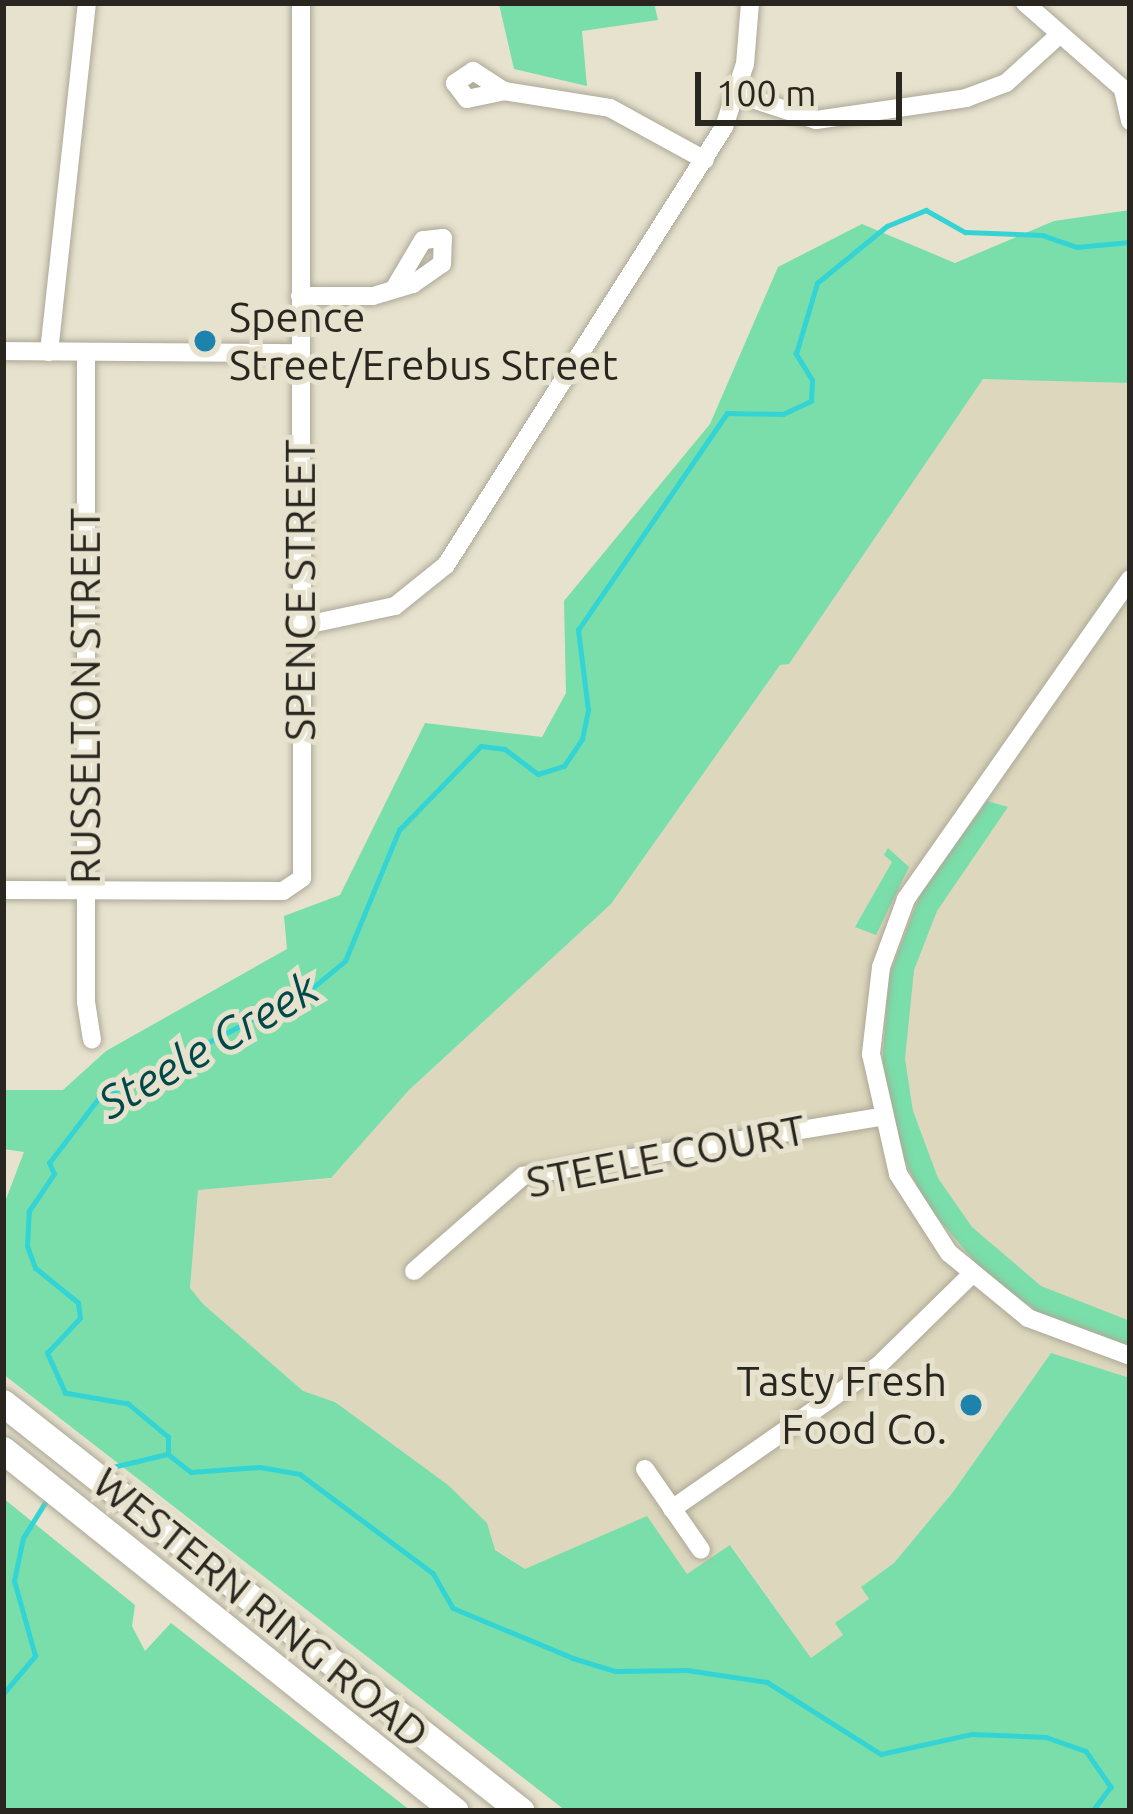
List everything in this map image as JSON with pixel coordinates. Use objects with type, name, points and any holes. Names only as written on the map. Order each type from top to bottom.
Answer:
[{"type":"highway","name":"WESTERN RING ROAD","points":[[3,1403],[521,1811]]},
{"type":"highway","name":"WESTERN RING ROAD","points":[[3,1450],[455,1811]]},
{"type":"street","points":[[49,352],[87,3]]},
{"type":"street","name":"SPENCE STREET","points":[[85,889],[296,887],[301,3]]},
{"type":"street","points":[[301,626],[380,612],[436,576],[705,160],[736,94],[750,3]]},
{"type":"street","points":[[1024,3],[1127,93],[1130,122]]},
{"type":"street","points":[[736,94],[816,120],[966,98],[1006,82],[1059,35]]},
{"type":"street","points":[[504,92],[610,108],[705,160]]},
{"type":"street","points":[[300,296],[394,289]]},
{"type":"street","points":[[3,351],[299,353]]},
{"type":"street","name":"RUSSELTON STREET","points":[[86,352],[85,889],[92,1040]]},
{"type":"street","points":[[1130,579],[906,899],[874,997],[879,1117],[912,1200],[971,1275],[1028,1318],[1130,1356]]},
{"type":"street","points":[[3,890],[85,889]]},
{"type":"street","name":"STEELE COURT","points":[[414,1271],[523,1176],[879,1117]]},
{"type":"street","points":[[672,1509],[878,1366],[971,1275]]},
{"type":"street","points":[[645,1469],[701,1550]]},
{"type":"shaded area","points":[[983,378],[1130,383],[1130,1378],[1051,1353],[953,1492],[894,1563],[862,1586],[869,1598],[844,1635],[811,1658],[731,1545],[688,1575],[525,1569],[495,1549],[336,1402],[303,1391],[190,1289],[198,1189],[330,1179],[409,1090],[611,904],[780,665],[789,663]]},
{"type":"green space","points":[[470,3],[654,3],[658,20],[582,31],[587,86],[514,69],[499,4]]},
{"type":"green space","points":[[1130,210],[1130,383],[983,379],[789,664],[780,665],[611,904],[409,1090],[331,1178],[198,1190],[190,1288],[203,1304],[303,1391],[335,1402],[448,1485],[487,1523],[495,1550],[525,1569],[647,1516],[687,1574],[730,1545],[811,1658],[843,1635],[835,1623],[869,1599],[861,1587],[894,1563],[953,1492],[1051,1353],[1130,1378],[1130,1811],[566,1811],[3,1374],[3,1207],[24,1152],[3,1149],[3,1090],[63,1090],[106,1051],[287,949],[284,916],[340,895],[425,723],[542,737],[566,693],[564,601],[710,424],[778,267],[862,224],[955,263],[1054,221]]},
{"type":"green space","points":[[987,801],[1008,807],[937,911],[914,970],[905,1059],[913,1111],[938,1178],[972,1227],[1041,1286],[1130,1321],[1130,1346],[1038,1312],[986,1275],[926,1204],[900,1151],[882,1067],[889,976],[921,892]]},
{"type":"green space","points":[[888,848],[909,867],[876,935],[855,927],[892,862],[884,855]]},
{"type":"green space","points":[[3,1498],[135,1605],[132,1626],[145,1651],[171,1623],[411,1811],[3,1811]]},
{"type":"waterway","name":"Steele Creek","points":[[104,1469],[168,1454],[168,1437],[128,1404],[65,1393],[47,1353],[80,1318],[78,1303],[35,1268],[27,1246],[29,1211],[54,1174],[49,1163],[98,1099],[310,990],[345,961],[399,830],[481,746],[505,749],[538,774],[564,766],[582,739],[588,710],[578,630],[727,413],[783,414],[811,401],[812,380],[796,354],[817,283],[887,226],[926,210],[965,232],[1042,235],[1076,247],[1130,242]]},
{"type":"waterway","name":"Steele Creek","points":[[168,1454],[191,1472],[260,1467],[300,1474],[433,1573],[453,1608],[573,1658],[615,1671],[687,1670],[767,1682],[881,1754],[972,1734],[1046,1737],[1086,1751],[1111,1787],[1093,1811]]},
{"type":"waterway","name":"Steele Creek","points":[[3,1694],[35,1656],[14,1581],[23,1538],[46,1501]]},
{"type":"place","name":"Spence Street/Erebus Street","points":[[205,341]]},
{"type":"place","name":"Tasty Fresh Food Co.","points":[[971,1405]]}]
